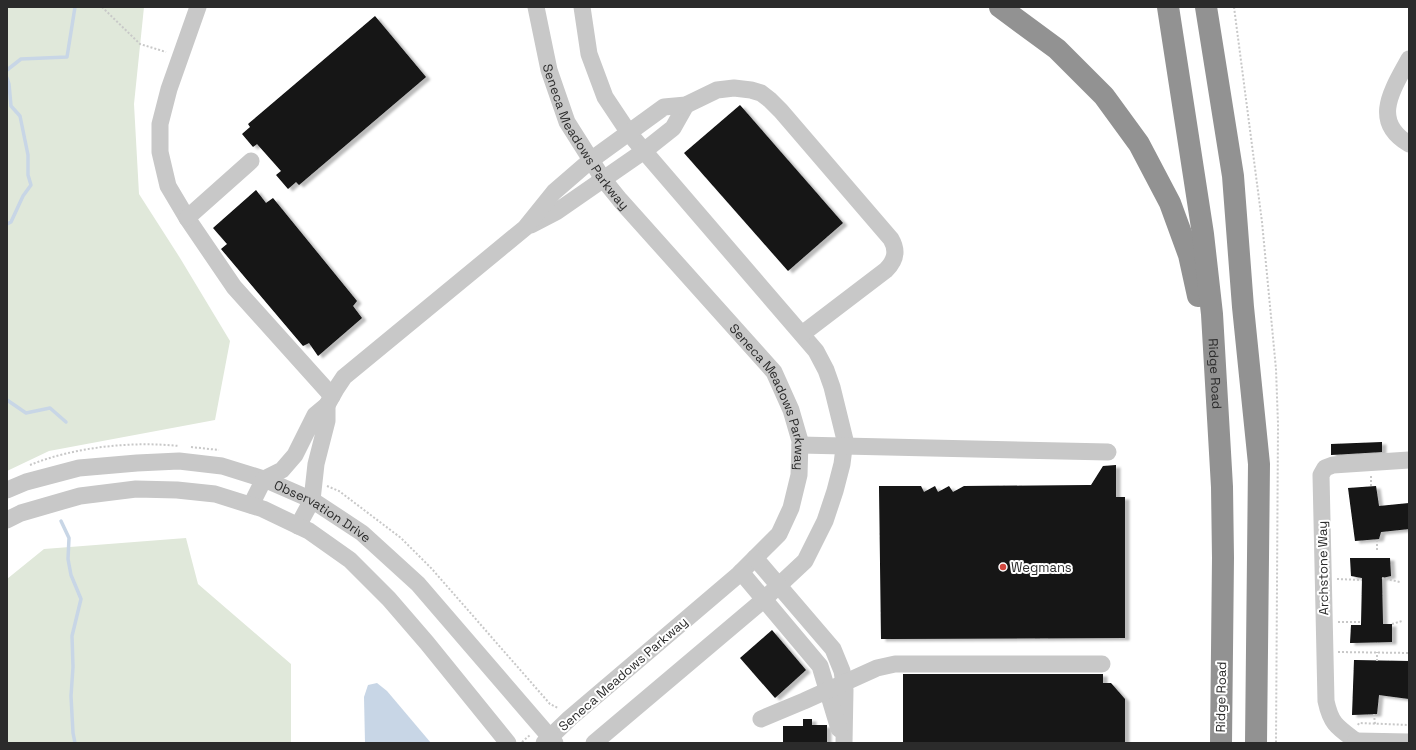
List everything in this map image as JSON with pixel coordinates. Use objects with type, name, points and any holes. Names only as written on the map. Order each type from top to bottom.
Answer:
[{"type":"highway","points":[[1000,7],[1057,49],[1104,96],[1142,150],[1170,203],[1189,255],[1197,290],[1218,418]]},
{"type":"highway","name":"Ridge Road","points":[[1168,7],[1203,234],[1212,314],[1222,487],[1223,558],[1221,743]]},
{"type":"highway","points":[[1206,7],[1233,176],[1243,307],[1259,464],[1256,743]]},
{"type":"highway","points":[[1220,7],[1221,101]]},
{"type":"street","points":[[198,7],[169,89],[160,124],[160,152],[168,186],[234,287],[330,401],[327,421],[316,464],[312,500],[298,526]]},
{"type":"street","name":"Seneca Meadows Parkway","points":[[536,7],[549,70],[567,122],[603,179],[620,200],[774,372],[791,410],[800,445],[800,475],[791,508],[779,534],[741,572],[570,718],[550,741]]},
{"type":"street","points":[[582,7],[589,54],[605,97],[629,133],[816,351],[832,386],[845,440],[842,464],[825,521],[804,561],[764,599],[594,743]]},
{"type":"street","points":[[1409,59],[1388,102],[1388,118],[1391,129],[1401,139],[1409,144]]},
{"type":"street","points":[[251,505],[264,479],[282,470],[295,455],[315,415],[330,401],[344,377],[525,228],[554,192],[592,160],[664,107],[686,105],[717,90],[742,88],[761,93],[786,116],[895,245],[895,254],[892,263],[886,270],[802,334]]},
{"type":"street","points":[[525,228],[556,212],[644,151],[673,128],[686,105]]},
{"type":"street","points":[[188,218],[250,161]]},
{"type":"street","points":[[800,445],[1108,452]]},
{"type":"street","name":"Archstone Way","points":[[1355,742],[1337,727],[1329,716],[1326,701],[1321,475],[1325,468],[1333,465],[1409,460]]},
{"type":"street","name":"Observation Drive","points":[[7,490],[26,482],[79,468],[137,462],[172,461],[222,466],[264,479],[312,500],[362,533],[418,584],[550,741]]},
{"type":"street","name":"Observation Drive","points":[[7,520],[21,513],[80,496],[136,489],[176,490],[215,494],[263,509],[309,531],[350,560],[389,599],[427,643],[508,743]]},
{"type":"street","points":[[755,558],[833,649],[842,671],[844,683],[845,703],[843,740]]},
{"type":"street","points":[[741,572],[820,666],[843,740]]},
{"type":"street","points":[[761,719],[877,668],[895,664],[923,669],[1044,669],[1092,667]]},
{"type":"street","points":[[1355,742],[1409,742]]},
{"type":"path","points":[[102,7],[140,44],[180,57]]},
{"type":"path","points":[[1377,540],[1377,550]]},
{"type":"path","points":[[1382,578],[1400,582]]},
{"type":"path","points":[[1324,580],[1362,580]]},
{"type":"path","points":[[1324,622],[1361,622]]},
{"type":"path","points":[[1392,624],[1402,622]]},
{"type":"path","points":[[1324,651],[1409,653]]},
{"type":"path","points":[[1377,652],[1377,661]]},
{"type":"path","points":[[1374,714],[1375,724]]},
{"type":"shaded area","points":[[7,7],[144,7],[134,104],[139,194],[230,341],[215,420],[49,451],[7,471]]},
{"type":"shaded area","points":[[186,538],[198,584],[291,664],[291,743],[7,743],[7,579],[44,549]]},
{"type":"water","points":[[377,683],[387,691],[431,743],[365,743],[364,697],[368,685]]},
{"type":"building","points":[[375,16],[426,77],[299,185],[296,182],[288,189],[276,175],[281,171],[257,144],[253,147],[242,134],[250,127],[248,124]]},
{"type":"building","points":[[740,105],[843,223],[788,271],[684,153]]},
{"type":"building","points":[[256,190],[266,203],[273,198],[357,301],[353,306],[362,318],[318,356],[309,343],[303,346],[221,249],[227,244],[213,228]]},
{"type":"building","points":[[1382,442],[1382,452],[1331,455],[1331,444]]},
{"type":"building","name":"Wegmans","points":[[1116,465],[1116,497],[1125,497],[1125,638],[881,639],[879,486],[921,486],[924,492],[935,486],[938,492],[949,486],[953,492],[964,486],[1091,485],[1103,466]]},
{"type":"building","points":[[1376,486],[1379,506],[1409,503],[1409,529],[1381,532],[1379,539],[1355,541],[1348,488]]},
{"type":"building","points":[[1350,558],[1390,558],[1391,576],[1382,578],[1383,624],[1392,624],[1392,642],[1350,643],[1351,625],[1361,625],[1362,578],[1351,576]]},
{"type":"building","points":[[772,630],[806,670],[775,698],[740,658]]},
{"type":"building","points":[[1354,660],[1409,661],[1409,699],[1379,695],[1377,714],[1352,715]]},
{"type":"building","points":[[903,674],[1103,674],[1103,683],[1111,683],[1125,699],[1125,743],[903,743]]},
{"type":"building","points":[[803,719],[812,719],[812,725],[827,725],[827,743],[783,743],[783,726],[803,726]]},
{"type":"waterway","points":[[7,70],[21,59],[67,57],[75,7]]},
{"type":"waterway","points":[[7,78],[11,106],[20,116],[28,155],[28,175],[31,185],[23,196],[11,222],[7,224]]},
{"type":"waterway","points":[[7,400],[26,413],[50,408],[66,422]]},
{"type":"waterway","points":[[61,521],[69,538],[68,559],[71,575],[81,599],[72,636],[73,667],[71,696],[75,743]]},
{"type":"place","name":"Wegmans","points":[[1003,567]]}]
